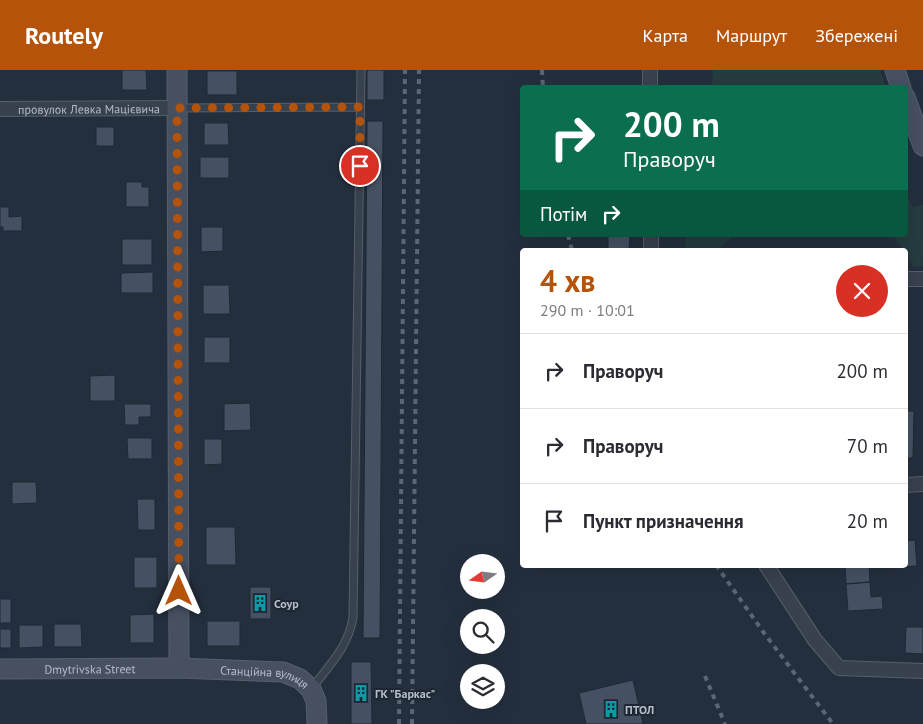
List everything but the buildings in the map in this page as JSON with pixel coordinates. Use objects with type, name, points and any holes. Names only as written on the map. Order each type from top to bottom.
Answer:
[{"type":"street","points":[[177,70],[179,668]]},
{"type":"street","points":[[650,70],[650,85]]},
{"type":"street","points":[[895,70],[900,85]]},
{"type":"street","points":[[908,105],[923,146]]},
{"type":"street","name":"провулок Левка Мацієвича","points":[[0,109],[177,108]]},
{"type":"street","points":[[908,279],[923,279]]},
{"type":"street","points":[[908,485],[923,484]]},
{"type":"street","points":[[768,568],[815,640],[839,668],[923,671]]},
{"type":"street","name":"Станційна вулиця","points":[[179,668],[283,672],[300,679],[311,689],[316,701],[317,724]]},
{"type":"street","name":"Dmytrivska Street","points":[[0,669],[179,668]]},
{"type":"lane","points":[[311,689],[343,648],[351,634],[354,617],[361,70]]},
{"type":"lane","points":[[177,108],[360,107]]},
{"type":"green space","points":[[713,70],[880,70],[885,85],[712,85]]},
{"type":"green space","points":[[908,196],[912,207],[923,205],[923,266],[913,267],[908,256],[908,248],[902,248],[894,237],[908,237]]},
{"type":"green space","points":[[686,237],[732,237],[719,248],[685,248]]},
{"type":"railway","points":[[399,724],[405,70]]},
{"type":"railway","points":[[412,724],[419,70]]},
{"type":"railway","points":[[542,70],[543,85]]},
{"type":"railway","points":[[569,237],[571,248]]},
{"type":"railway","points":[[718,568],[764,633],[833,724]]},
{"type":"railway","points":[[705,676],[725,724]]},
{"type":"place","name":"Соур","points":[[260,603]]},
{"type":"place","name":"ГК \"Баркас\"","points":[[361,693]]},
{"type":"place","name":"ПТОЛ","points":[[611,709]]},
{"type":"route","points":[[179,591],[177,108],[360,107],[360,166]]}]
